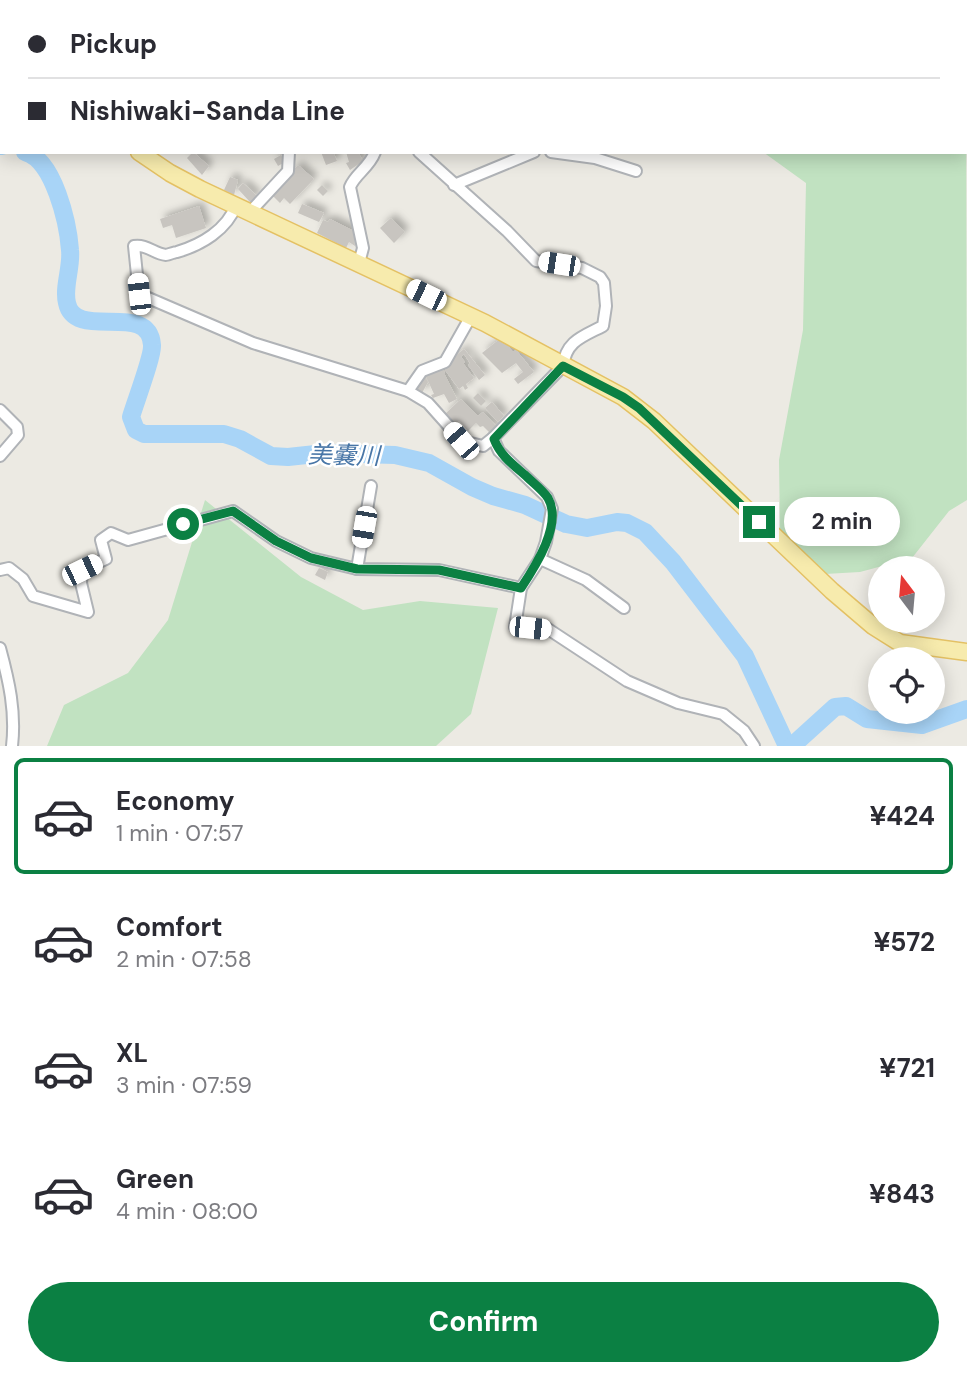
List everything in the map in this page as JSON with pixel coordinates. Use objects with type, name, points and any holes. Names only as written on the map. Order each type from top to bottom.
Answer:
[{"type":"main road","points":[[142,154],[170,173],[471,316],[623,397],[654,421],[832,591],[885,635],[900,643],[967,652]]},
{"type":"street","points":[[289,154],[288,171],[205,242],[166,255],[142,245],[134,246],[139,294],[253,343],[408,391],[428,403],[461,441],[483,446],[494,439],[563,366],[569,346],[603,326],[606,306],[604,283],[600,277],[582,268],[536,261],[507,231],[421,154]]},
{"type":"street","points":[[359,263],[363,248],[350,187],[352,181],[370,164],[374,154]]},
{"type":"street","points":[[454,185],[529,154]]},
{"type":"street","points":[[565,154],[594,158],[636,172]]},
{"type":"street","points":[[408,391],[422,371],[445,362],[471,316]]},
{"type":"street","points":[[0,410],[17,427],[18,435],[0,456]]},
{"type":"street","points":[[494,439],[499,451],[547,496],[552,509],[540,559],[521,588],[515,627],[548,629],[627,681],[678,703],[723,715],[744,731],[754,746]]},
{"type":"street","points":[[357,569],[372,486]]},
{"type":"street","points":[[0,570],[9,568],[23,579],[33,596],[89,612],[81,583],[82,570],[106,559],[101,540],[111,533],[128,540],[233,511],[276,541],[311,558],[357,569],[439,570],[521,588]]},
{"type":"street","points":[[540,559],[586,580],[624,608]]},
{"type":"street","points":[[0,648],[12,691],[12,746]]},
{"type":"green space","points":[[766,154],[966,154],[967,500],[949,511],[914,556],[868,556],[868,570],[825,574],[780,530],[779,460],[803,330],[806,183]]},
{"type":"green space","points":[[205,500],[301,577],[363,610],[420,601],[498,608],[471,714],[436,746],[47,746],[64,705],[128,673],[168,620]]},
{"type":"building","points":[[195,154],[209,166],[202,175],[187,158]]},
{"type":"building","points":[[322,154],[334,154],[337,161],[326,165]]},
{"type":"building","points":[[347,154],[359,154],[363,161],[350,170],[346,163],[349,162]]},
{"type":"building","points":[[281,155],[285,162],[278,166],[274,159]]},
{"type":"building","points":[[298,165],[314,179],[290,204],[284,198],[280,203],[271,194]]},
{"type":"building","points":[[230,177],[238,180],[234,195],[224,190]]},
{"type":"building","points":[[243,183],[257,196],[250,202],[238,189]]},
{"type":"building","points":[[322,185],[328,191],[323,196],[317,190]]},
{"type":"building","points":[[302,204],[324,213],[319,222],[298,213]]},
{"type":"building","points":[[199,206],[206,228],[176,238],[172,225],[163,228],[160,219]]},
{"type":"building","points":[[391,218],[405,232],[394,243],[380,228]]},
{"type":"building","points":[[330,219],[354,231],[355,246],[349,242],[346,248],[317,233],[323,220],[328,222]]},
{"type":"building","points":[[501,338],[513,352],[516,350],[534,372],[518,384],[514,379],[523,372],[516,363],[502,373],[482,353]]},
{"type":"building","points":[[464,349],[485,375],[479,380],[464,354],[461,357],[465,362],[463,363],[474,378],[466,384],[468,388],[465,390],[463,386],[459,389],[444,365]]},
{"type":"building","points":[[443,365],[457,399],[449,403],[444,394],[433,398],[431,395],[434,394],[424,372]]},
{"type":"building","points":[[423,374],[428,382],[422,393],[415,388]]},
{"type":"building","points":[[478,393],[486,401],[481,406],[473,398]]},
{"type":"building","points":[[461,399],[478,416],[483,412],[497,427],[490,433],[476,423],[468,431],[459,421],[454,425],[444,415]]},
{"type":"building","points":[[492,402],[504,416],[498,422],[485,408]]},
{"type":"building","points":[[319,568],[328,572],[325,580],[315,575]]},
{"type":"waterway","name":"美嚢川","points":[[29,154],[44,167],[63,209],[70,257],[66,297],[73,314],[83,320],[139,325],[148,332],[152,351],[131,417],[136,430],[144,434],[224,434],[240,439],[271,456],[325,453],[395,455],[429,463],[472,487],[525,505],[566,524],[587,528],[617,522],[627,523],[645,532],[673,562],[745,656],[787,746]]},
{"type":"waterway","points":[[792,746],[835,707],[846,706],[867,719],[922,725],[967,709]]},
{"type":"route","points":[[183,524],[233,511],[276,541],[311,558],[357,569],[439,570],[521,588],[540,559],[552,509],[547,496],[499,451],[494,439],[563,366],[639,408],[759,522]]}]
